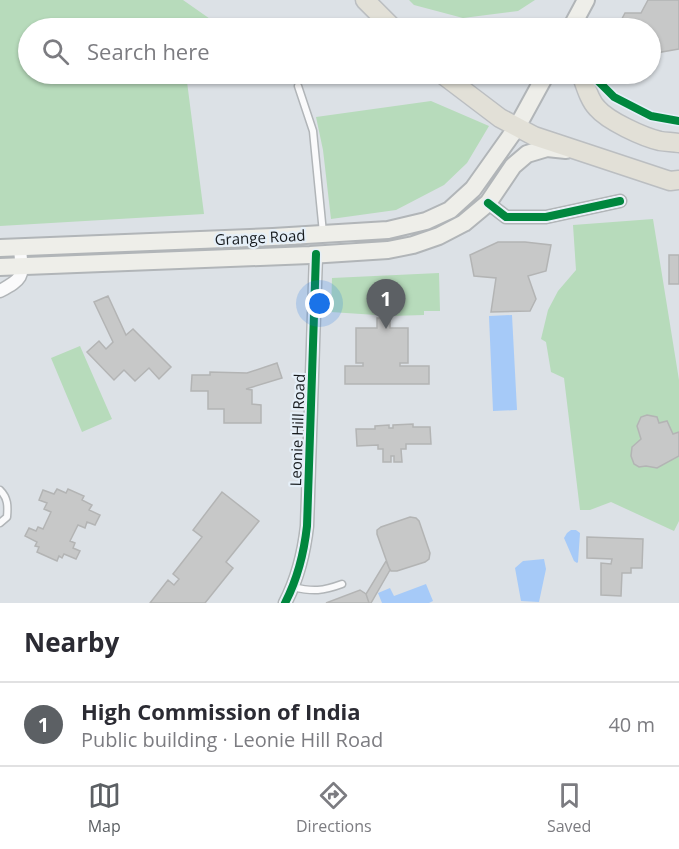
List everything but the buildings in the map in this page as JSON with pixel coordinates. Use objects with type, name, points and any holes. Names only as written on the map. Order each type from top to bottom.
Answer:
[{"type":"main road","points":[[365,0],[383,18]]},
{"type":"main road","points":[[577,18],[586,0]]},
{"type":"main road","points":[[455,84],[500,118],[517,127],[541,84]]},
{"type":"main road","points":[[585,84],[596,108],[616,122],[661,141],[679,143]]},
{"type":"main road","name":"Grange Road","points":[[0,248],[388,230],[426,221],[450,210],[473,189],[517,127],[534,136],[676,182]]},
{"type":"main road","name":"Grange Road","points":[[0,267],[316,254],[388,250],[413,245],[439,236],[464,223],[488,203],[513,166],[527,154],[547,148],[579,151]]},
{"type":"street","points":[[488,203],[506,217],[546,217],[620,201]]},
{"type":"street","points":[[0,248],[0,261]]},
{"type":"street","points":[[0,291],[18,281],[21,273],[20,248]]},
{"type":"street","name":"Leonie Hill Road","points":[[285,603],[302,559],[308,526],[316,254]]},
{"type":"lane","points":[[298,86],[313,131],[323,234]]},
{"type":"lane","points":[[0,489],[6,496],[8,507],[7,517],[0,523]]},
{"type":"lane","points":[[293,587],[309,591],[326,590],[342,584]]},
{"type":"green space","points":[[0,0],[183,0],[209,18],[18,18],[18,84],[187,84],[204,214],[0,226]]},
{"type":"green space","points":[[409,0],[535,0],[518,11],[463,18],[414,5]]},
{"type":"green space","points":[[431,101],[489,126],[467,163],[444,185],[396,210],[331,219],[323,150],[316,117]]},
{"type":"green space","points":[[653,219],[679,380],[679,521],[674,531],[611,502],[590,510],[580,510],[564,378],[551,372],[546,342],[541,339],[548,310],[558,291],[576,270],[573,225]]},
{"type":"green space","points":[[439,273],[440,311],[424,311],[424,315],[391,316],[391,313],[377,313],[376,315],[331,312],[332,278]]},
{"type":"green space","points":[[80,346],[112,419],[82,432],[51,358]]},
{"type":"water","points":[[512,315],[517,410],[493,411],[489,316]]},
{"type":"water","points":[[571,530],[580,533],[577,563],[564,538]]},
{"type":"water","points":[[544,559],[546,569],[539,602],[521,601],[515,568],[523,561]]},
{"type":"water","points":[[426,584],[433,601],[429,603],[382,603],[378,593],[390,588],[394,596]]},
{"type":"cycle path","points":[[601,84],[614,97],[651,116],[679,121]]},
{"type":"cycle path","points":[[488,203],[506,217],[546,217],[620,201]]},
{"type":"cycle path","points":[[285,603],[300,565],[307,526],[316,254]]},
{"type":"place","name":"High Commission of India","points":[[386,329]]}]
